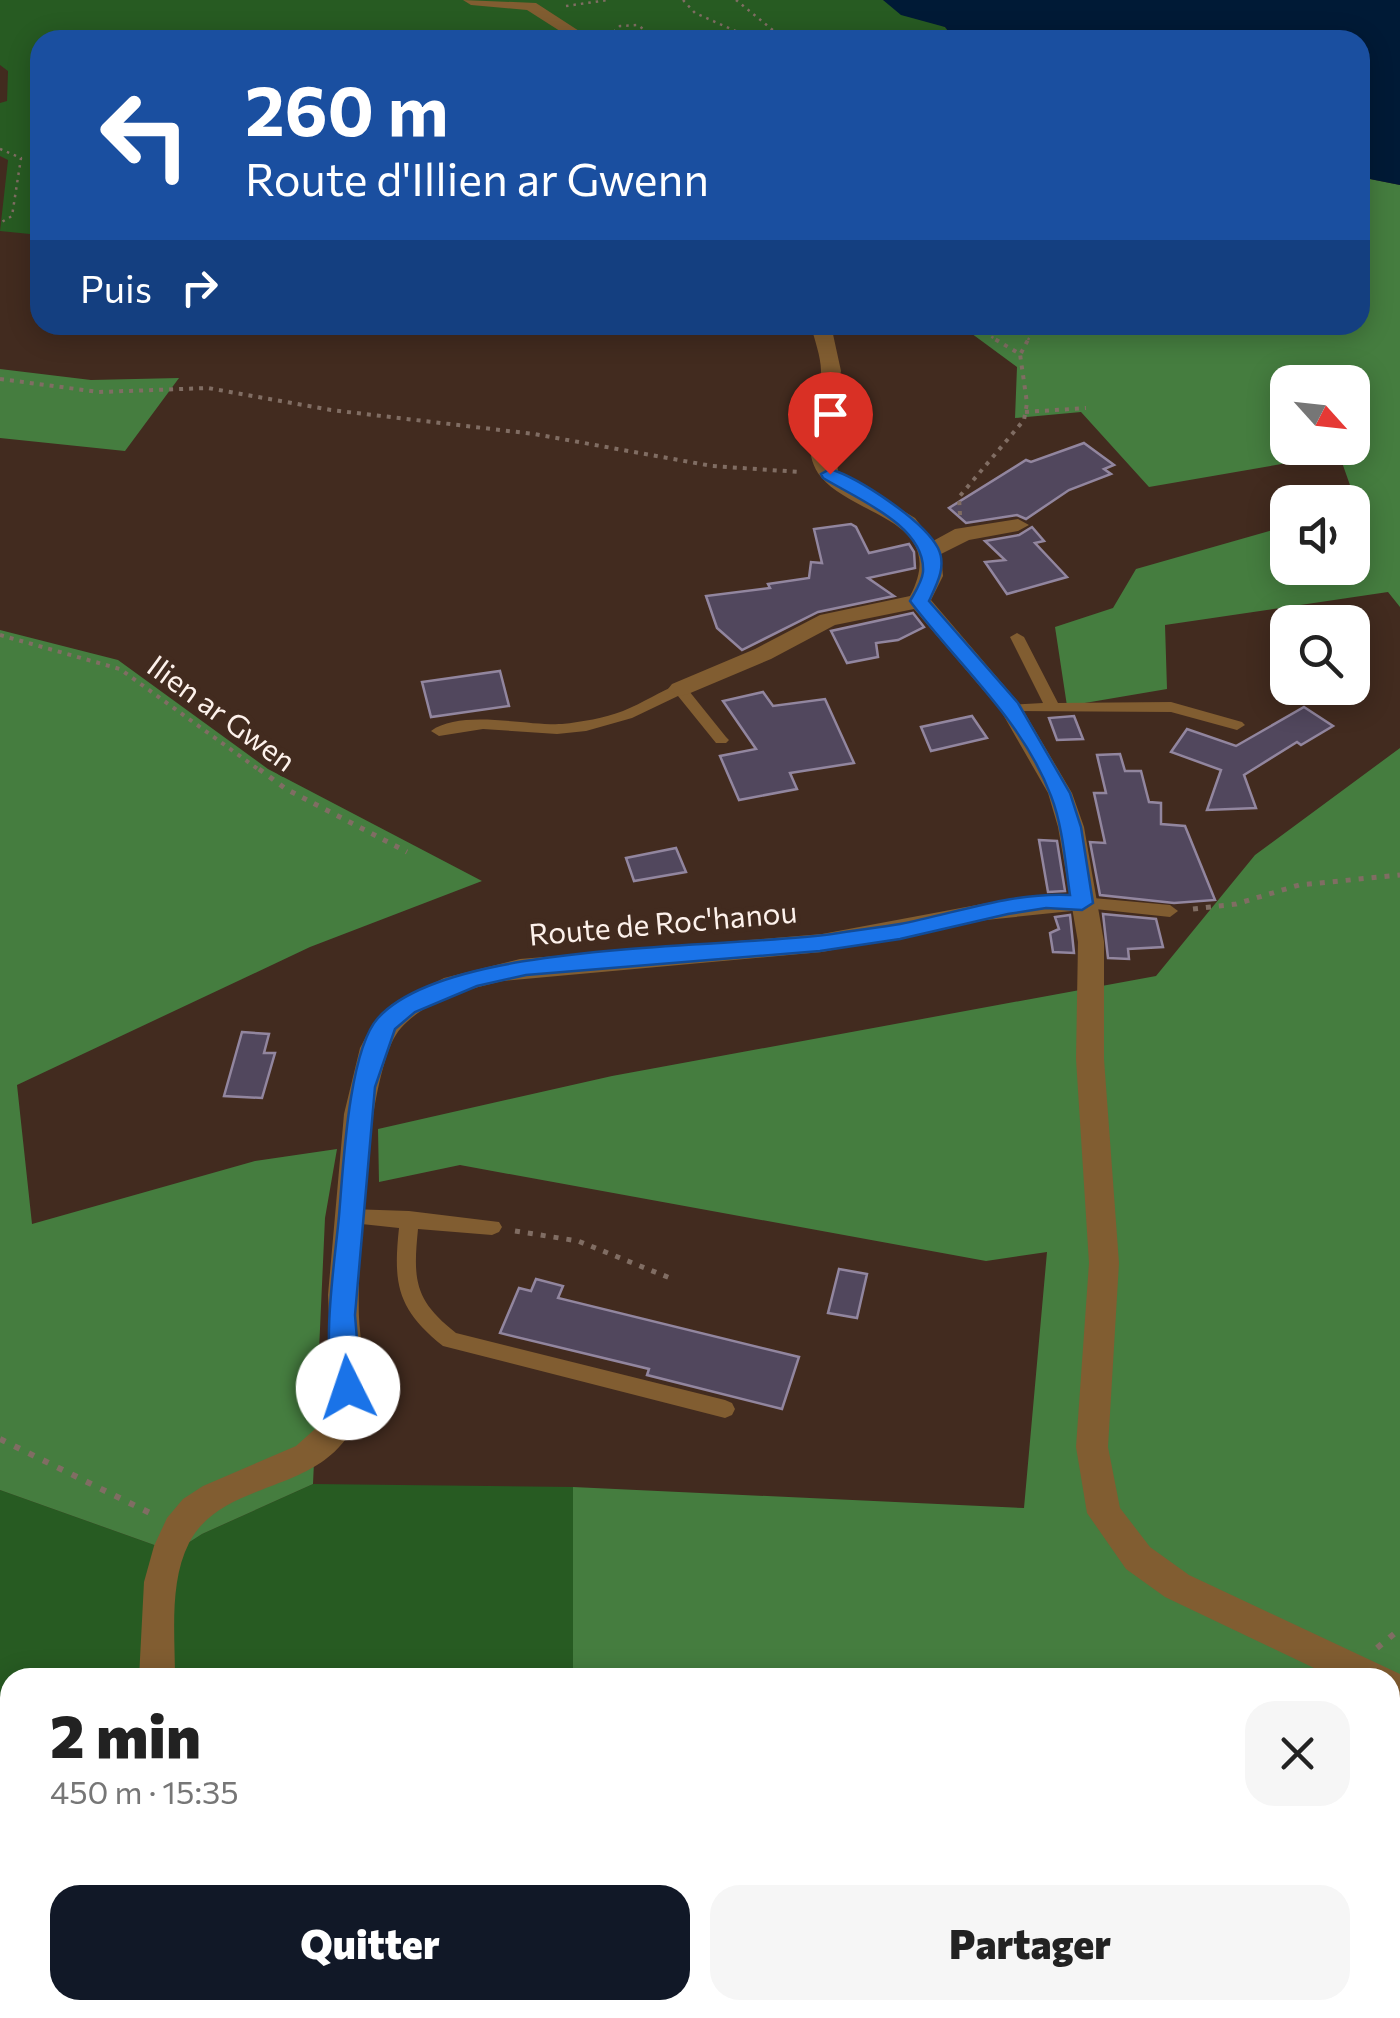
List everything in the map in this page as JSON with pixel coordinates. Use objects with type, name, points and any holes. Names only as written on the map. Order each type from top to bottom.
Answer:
[{"type":"street","points":[[471,0],[530,6],[569,30]]},
{"type":"street","points":[[822,335],[831,371],[821,422],[823,455],[830,474],[907,523],[930,551],[932,576],[919,601]]},
{"type":"street","points":[[930,551],[963,534],[1018,524]]},
{"type":"street","points":[[680,688],[764,654],[828,620],[919,601]]},
{"type":"street","points":[[919,601],[1011,708],[1060,793],[1071,827],[1090,942],[1090,1059],[1104,1263],[1092,1447],[1104,1513],[1138,1558],[1177,1586],[1352,1668]]},
{"type":"street","name":"Route de Roc'hanou","points":[[180,1528],[203,1505],[232,1489],[303,1462],[327,1440],[344,1414],[348,1388],[342,1315],[363,1087],[385,1024],[407,1006],[434,992],[526,967],[820,943],[900,932],[1008,906],[1046,901],[1082,903]]},
{"type":"street","points":[[158,1668],[159,1613],[166,1562],[180,1528]]},
{"type":"lane","points":[[1018,637],[1052,706]]},
{"type":"lane","points":[[439,732],[483,724],[558,729],[586,726],[627,715],[680,688],[721,740]]},
{"type":"lane","points":[[1011,708],[1172,707],[1237,725]]},
{"type":"lane","points":[[1082,903],[1170,911]]},
{"type":"lane","points":[[350,1216],[492,1227]]},
{"type":"lane","points":[[409,1219],[405,1290],[426,1322],[450,1340],[725,1410]]},
{"type":"path","points":[[683,0],[687,10],[695,14],[744,30]]},
{"type":"path","points":[[736,0],[773,30]]},
{"type":"path","points":[[616,30],[632,24],[646,30]]},
{"type":"path","points":[[0,149],[21,158],[12,216],[0,223]]},
{"type":"path","points":[[989,335],[1020,354]]},
{"type":"path","points":[[963,534],[959,497],[1024,420],[1020,354],[1030,335]]},
{"type":"path","points":[[0,379],[99,392],[208,388],[332,410],[534,434],[712,466],[830,474]]},
{"type":"path","points":[[1025,412],[1086,408]]},
{"type":"path","name":"Ilien ar Gwen","points":[[0,635],[120,668],[286,790],[407,852]]},
{"type":"path","points":[[1170,911],[1236,904],[1299,885],[1400,875]]},
{"type":"path","points":[[492,1227],[578,1241],[670,1278]]},
{"type":"path","points":[[0,1439],[180,1528]]},
{"type":"green space","points":[[0,0],[883,0],[947,30],[30,30],[30,234],[0,231],[8,160],[0,156],[0,103],[7,101],[8,71],[0,65]]},
{"type":"green space","points":[[1370,179],[1400,185],[1400,607],[1388,592],[1300,605],[1270,605],[1270,609],[1165,625],[1167,689],[1067,706],[1055,627],[1113,608],[1136,569],[1270,531],[1270,585],[1370,585],[1370,485],[1350,485],[1343,465],[1370,465],[1370,365],[1270,365],[1270,465],[1276,465],[1149,487],[1081,412],[1015,418],[1017,367],[974,335],[1370,335]]},
{"type":"green space","points":[[0,369],[91,380],[179,378],[125,451],[0,438]]},
{"type":"green space","points":[[0,630],[118,660],[268,769],[482,881],[310,947],[17,1085],[32,1224],[255,1161],[337,1149],[325,1218],[313,1484],[202,1534],[174,1552],[0,1490]]},
{"type":"green space","points":[[1400,748],[1400,1668],[573,1668],[573,1487],[1024,1508],[1047,1252],[986,1261],[460,1165],[379,1182],[378,1129],[612,1076],[1156,976],[1255,855]]},
{"type":"green space","points":[[313,1484],[573,1487],[573,1668],[0,1668],[0,1490],[174,1552],[202,1534]]},
{"type":"water","points":[[883,0],[1400,0],[1400,185],[1370,179],[1370,30],[947,30],[901,15]]},
{"type":"building","points":[[1084,443],[1114,465],[1104,469],[1111,474],[1069,490],[1026,519],[1017,515],[966,523],[949,508],[1026,460],[1031,462]]},
{"type":"building","points":[[851,524],[869,553],[909,544],[914,552],[915,568],[868,578],[894,596],[818,612],[742,650],[717,628],[706,596],[770,588],[768,584],[809,578],[811,562],[822,563],[814,529]]},
{"type":"building","points":[[1032,527],[1044,541],[1035,543],[1067,577],[1007,594],[985,562],[1005,560],[985,541],[1019,535]]},
{"type":"building","points":[[913,613],[924,627],[898,640],[876,643],[878,657],[847,663],[831,631]]},
{"type":"building","points":[[500,671],[509,706],[431,717],[422,682]]},
{"type":"building","points":[[763,692],[773,706],[825,699],[854,763],[790,773],[797,789],[739,800],[720,756],[756,749],[723,701]]},
{"type":"building","points":[[1304,707],[1333,726],[1301,745],[1297,742],[1244,775],[1256,808],[1207,810],[1221,770],[1171,752],[1187,729],[1236,746]]},
{"type":"building","points":[[972,716],[987,738],[931,751],[921,727]]},
{"type":"building","points":[[1074,716],[1083,739],[1057,740],[1049,718]]},
{"type":"building","points":[[1120,754],[1125,771],[1141,771],[1149,802],[1161,803],[1161,824],[1185,826],[1215,900],[1174,903],[1100,895],[1090,842],[1105,843],[1094,793],[1106,793],[1097,755]]},
{"type":"building","points":[[1039,840],[1057,841],[1065,891],[1048,892]]},
{"type":"building","points":[[676,848],[686,872],[634,881],[626,858]]},
{"type":"building","points":[[1103,914],[1156,919],[1163,947],[1128,949],[1129,959],[1108,958]]},
{"type":"building","points":[[1070,915],[1074,953],[1053,952],[1050,933],[1059,929],[1055,917]]},
{"type":"building","points":[[242,1032],[269,1034],[264,1053],[275,1053],[262,1098],[224,1096]]},
{"type":"building","points":[[839,1269],[867,1274],[857,1318],[828,1313]]},
{"type":"building","points":[[536,1279],[563,1286],[558,1298],[799,1357],[782,1409],[647,1375],[649,1369],[500,1333],[519,1288],[531,1291]]},
{"type":"route","points":[[348,1388],[342,1315],[363,1087],[385,1024],[407,1006],[472,979],[526,967],[820,943],[900,932],[1008,906],[1046,901],[1082,903],[1071,827],[1060,793],[1011,708],[954,637],[919,601],[932,576],[930,551],[907,523],[830,474]]}]
